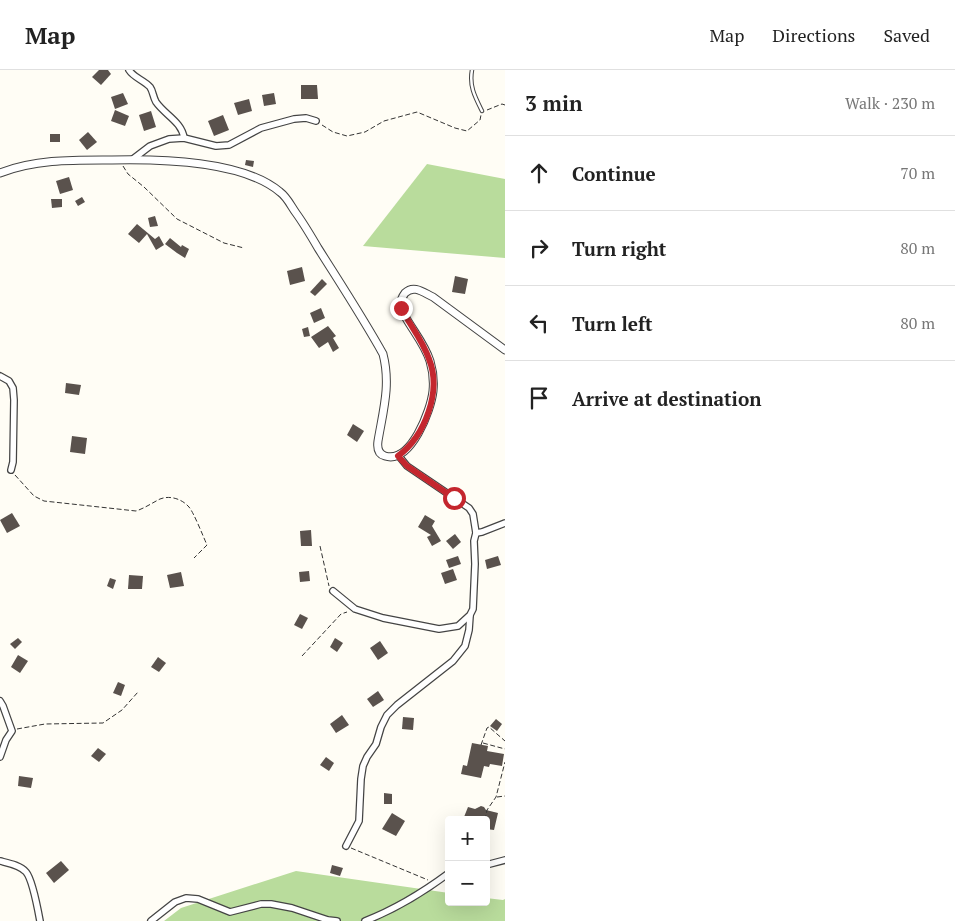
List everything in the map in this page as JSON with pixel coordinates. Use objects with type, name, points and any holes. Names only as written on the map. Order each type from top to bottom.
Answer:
[{"type":"street","points":[[129,70],[150,88],[156,102],[180,126],[184,138]]},
{"type":"street","points":[[133,159],[150,146],[169,139],[184,138],[216,146],[229,145],[262,128],[294,119],[306,118],[316,121]]},
{"type":"street","points":[[0,173],[46,161],[133,159],[224,168],[258,178],[281,192],[311,236],[384,354],[388,381],[378,448],[380,454],[385,456],[398,456],[415,439],[421,429],[433,394],[434,380],[430,359],[401,308],[403,295],[408,290],[422,291],[505,350]]},
{"type":"street","points":[[0,376],[9,381],[13,388],[13,462],[11,470]]},
{"type":"street","points":[[333,591],[356,609],[383,618],[439,629],[458,626],[470,615],[473,609],[474,541],[476,533],[473,514],[470,508],[407,466],[398,456]]},
{"type":"street","points":[[476,533],[505,523]]},
{"type":"street","points":[[346,846],[359,821],[363,766],[376,744],[387,715],[453,661],[465,646],[470,615]]},
{"type":"street","points":[[0,701],[12,731],[6,740],[0,757]]},
{"type":"street","points":[[490,864],[505,860]]},
{"type":"street","points":[[0,861],[25,871],[31,884],[40,921]]},
{"type":"street","points":[[365,921],[391,910],[422,893],[445,876]]},
{"type":"street","points":[[151,921],[175,902],[186,898],[198,898],[230,912],[261,904],[271,904],[337,921]]},
{"type":"lane","points":[[472,70],[470,79],[474,97],[482,111]]},
{"type":"path","points":[[316,121],[333,132],[348,136],[365,132],[384,121],[417,112],[467,131],[480,120],[482,111],[502,104],[505,105]]},
{"type":"path","points":[[118,160],[128,174],[177,219],[224,243],[244,248]]},
{"type":"path","points":[[11,470],[34,496],[44,501],[136,511],[162,498],[182,501],[190,508],[207,545],[194,558]]},
{"type":"path","points":[[320,546],[329,586],[333,591]]},
{"type":"path","points":[[302,656],[340,614],[356,609]]},
{"type":"path","points":[[12,731],[45,724],[103,723],[122,710],[138,692]]},
{"type":"path","points":[[505,741],[489,727],[482,744],[505,749]]},
{"type":"path","points":[[486,816],[487,810],[496,797],[505,762]]},
{"type":"path","points":[[496,797],[505,796]]},
{"type":"path","points":[[346,846],[436,883]]},
{"type":"green space","points":[[427,164],[505,179],[505,258],[363,246]]},
{"type":"green space","points":[[296,871],[445,892],[445,906],[490,906],[490,898],[505,899],[505,921],[164,921],[181,908]]},
{"type":"building","points":[[99,70],[108,70],[111,74],[101,85],[92,77]]},
{"type":"building","points":[[301,85],[317,85],[318,99],[301,99]]},
{"type":"building","points":[[123,93],[128,104],[115,109],[111,97]]},
{"type":"building","points":[[274,93],[276,104],[264,106],[262,95]]},
{"type":"building","points":[[249,99],[252,111],[238,115],[234,103]]},
{"type":"building","points":[[115,110],[129,116],[125,126],[111,121]]},
{"type":"building","points":[[151,111],[156,127],[144,131],[139,115]]},
{"type":"building","points":[[223,115],[229,130],[214,136],[208,121]]},
{"type":"building","points":[[88,132],[97,142],[87,150],[79,140]]},
{"type":"building","points":[[50,134],[60,134],[60,142],[50,142]]},
{"type":"building","points":[[246,160],[254,161],[253,167],[245,165]]},
{"type":"building","points":[[69,177],[73,190],[60,194],[56,181]]},
{"type":"building","points":[[82,197],[85,202],[78,206],[75,201]]},
{"type":"building","points":[[51,199],[62,199],[62,207],[52,208]]},
{"type":"building","points":[[155,216],[158,226],[150,227],[148,218]]},
{"type":"building","points":[[137,224],[155,239],[159,236],[164,245],[156,250],[147,234],[139,243],[128,234]]},
{"type":"building","points":[[170,238],[181,247],[182,245],[189,249],[185,258],[165,244]]},
{"type":"building","points":[[302,267],[305,281],[290,285],[287,271]]},
{"type":"building","points":[[455,276],[468,279],[465,294],[452,292]]},
{"type":"building","points":[[322,279],[327,284],[315,296],[310,292]]},
{"type":"building","points":[[321,308],[325,318],[314,323],[310,313]]},
{"type":"building","points":[[328,326],[336,336],[333,338],[339,348],[333,352],[328,342],[319,348],[311,337]]},
{"type":"building","points":[[308,327],[310,336],[304,337],[302,329]]},
{"type":"building","points":[[66,383],[81,385],[79,395],[65,393]]},
{"type":"building","points":[[353,424],[364,431],[357,442],[347,435]]},
{"type":"building","points":[[72,436],[87,438],[85,454],[70,452]]},
{"type":"building","points":[[12,513],[20,526],[7,533],[0,520]]},
{"type":"building","points":[[425,515],[435,521],[432,526],[441,541],[432,546],[427,537],[431,535],[418,527]]},
{"type":"building","points":[[311,530],[312,546],[301,546],[300,531]]},
{"type":"building","points":[[455,534],[461,542],[453,549],[446,541]]},
{"type":"building","points":[[458,556],[461,564],[449,568],[446,560]]},
{"type":"building","points":[[498,556],[501,565],[487,569],[485,560]]},
{"type":"building","points":[[453,569],[457,580],[445,584],[441,573]]},
{"type":"building","points":[[309,571],[310,581],[300,582],[299,572]]},
{"type":"building","points":[[181,572],[184,586],[170,588],[167,575]]},
{"type":"building","points":[[129,575],[143,576],[142,589],[128,589]]},
{"type":"building","points":[[110,578],[116,580],[113,589],[107,586]]},
{"type":"building","points":[[300,614],[308,618],[302,629],[294,625]]},
{"type":"building","points":[[18,638],[22,642],[15,649],[10,644]]},
{"type":"building","points":[[335,638],[343,643],[337,652],[330,647]]},
{"type":"building","points":[[380,641],[388,653],[378,660],[370,648]]},
{"type":"building","points":[[18,655],[28,661],[20,673],[11,667]]},
{"type":"building","points":[[158,657],[166,663],[159,672],[151,667]]},
{"type":"building","points":[[118,682],[125,685],[121,696],[113,693]]},
{"type":"building","points":[[378,691],[384,700],[373,707],[367,699]]},
{"type":"building","points":[[342,715],[349,725],[336,733],[330,724]]},
{"type":"building","points":[[403,717],[414,718],[413,730],[402,729]]},
{"type":"building","points":[[496,719],[502,724],[497,731],[490,726]]},
{"type":"building","points":[[472,743],[488,746],[487,751],[504,754],[502,766],[490,764],[489,767],[484,766],[481,778],[461,774],[463,765],[467,766]]},
{"type":"building","points":[[98,748],[106,754],[99,762],[91,756]]},
{"type":"building","points":[[326,757],[334,763],[329,771],[320,765]]},
{"type":"building","points":[[19,776],[33,778],[31,788],[18,786]]},
{"type":"building","points":[[384,793],[392,794],[392,804],[384,804]]},
{"type":"building","points":[[481,806],[486,810],[498,813],[494,830],[490,830],[490,816],[464,816],[468,807],[475,809]]},
{"type":"building","points":[[392,813],[405,821],[396,836],[382,829]]},
{"type":"building","points":[[61,861],[69,870],[54,883],[46,873]]},
{"type":"building","points":[[332,865],[343,868],[340,876],[330,873]]},
{"type":"route","points":[[401,308],[430,359],[434,380],[433,394],[421,429],[415,439],[398,456],[407,466],[454,498]]}]
